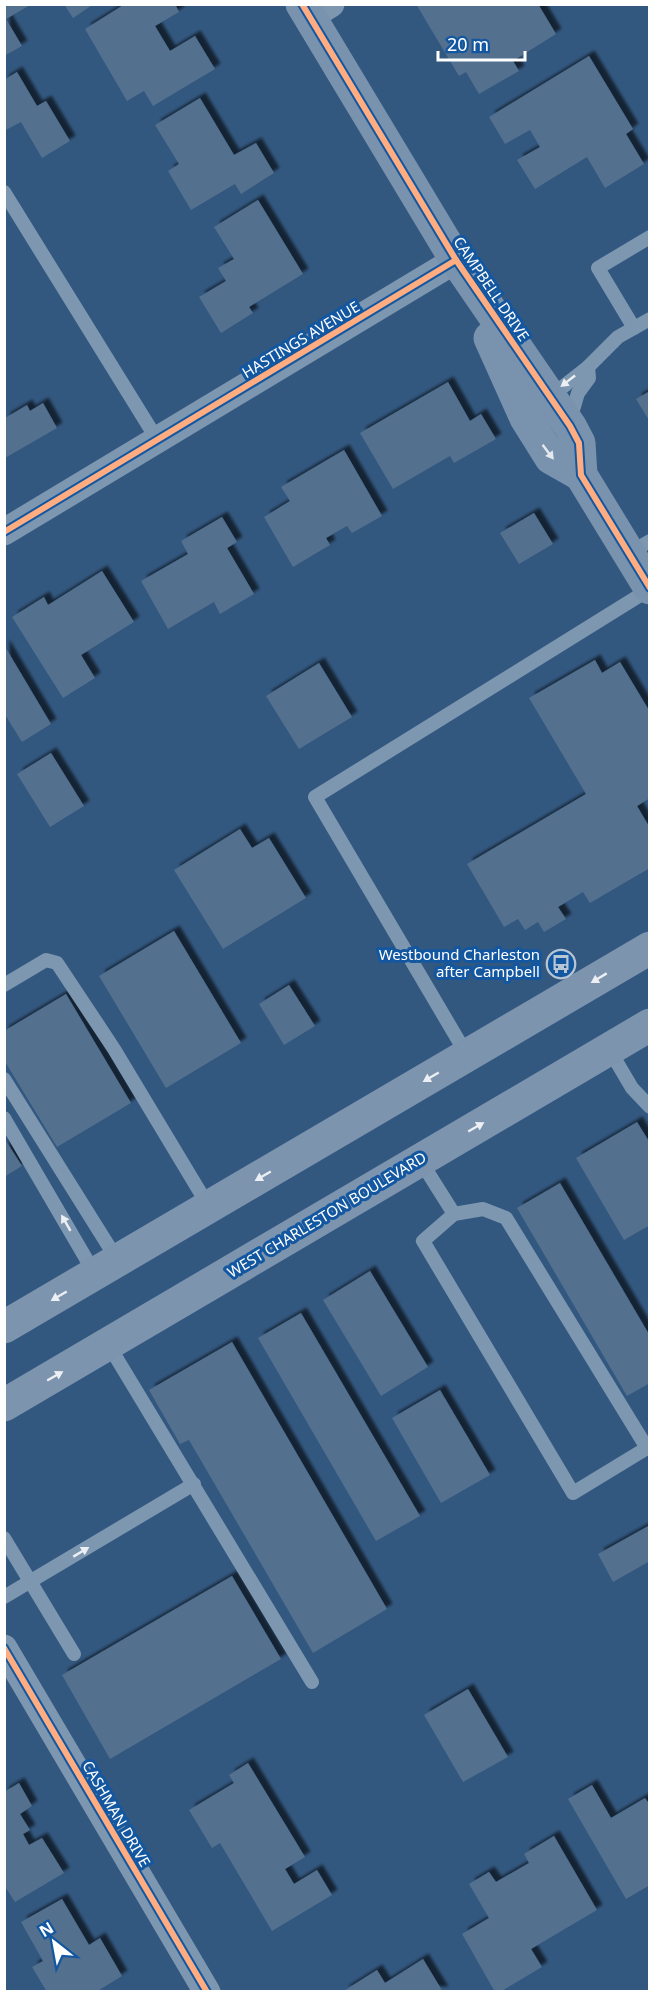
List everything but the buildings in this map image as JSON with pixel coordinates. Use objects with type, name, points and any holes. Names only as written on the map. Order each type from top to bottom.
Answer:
[{"type":"main road","points":[[5,1327],[650,948]]},
{"type":"main road","name":"WEST CHARLESTON BOULEVARD","points":[[4,1405],[650,1025]]},
{"type":"street","name":"CAMPBELL DRIVE","points":[[314,9],[538,408],[552,458],[581,475],[639,547],[650,589]]},
{"type":"street","name":"HASTINGS AVENUE","points":[[4,532],[456,260]]},
{"type":"street","name":"CAMPBELL DRIVE","points":[[538,408],[570,426],[579,442],[581,475]]},
{"type":"street","name":"CASHMAN DRIVE","points":[[4,1648],[207,1992]]},
{"type":"lane","points":[[4,192],[158,441]]},
{"type":"lane","points":[[634,328],[598,268],[650,237]]},
{"type":"lane","points":[[538,408],[588,367],[618,337],[650,319]]},
{"type":"lane","points":[[570,426],[570,413],[578,393],[589,378],[588,367]]},
{"type":"lane","points":[[467,1055],[315,797],[650,589]]},
{"type":"lane","points":[[4,985],[46,960],[57,963],[114,1049],[209,1208]]},
{"type":"lane","points":[[609,1049],[632,1088],[650,1107]]},
{"type":"lane","points":[[4,1078],[107,1267]]},
{"type":"lane","points":[[4,1118],[107,1267]]},
{"type":"lane","points":[[420,1160],[454,1214]]},
{"type":"lane","points":[[483,1209],[506,1218],[646,1448],[573,1493],[423,1241],[454,1214],[483,1209]]},
{"type":"lane","points":[[108,1344],[312,1682]]},
{"type":"lane","points":[[4,1597],[194,1484]]},
{"type":"lane","points":[[4,1538],[74,1654]]},
{"type":"cycle path","points":[[302,4],[456,260],[570,426],[579,443],[581,475],[650,588]]},
{"type":"cycle path","points":[[4,532],[456,260]]},
{"type":"cycle path","points":[[4,1648],[207,1992]]},
{"type":"place","name":"Westbound Charleston after Campbell","points":[[561,964]]}]
